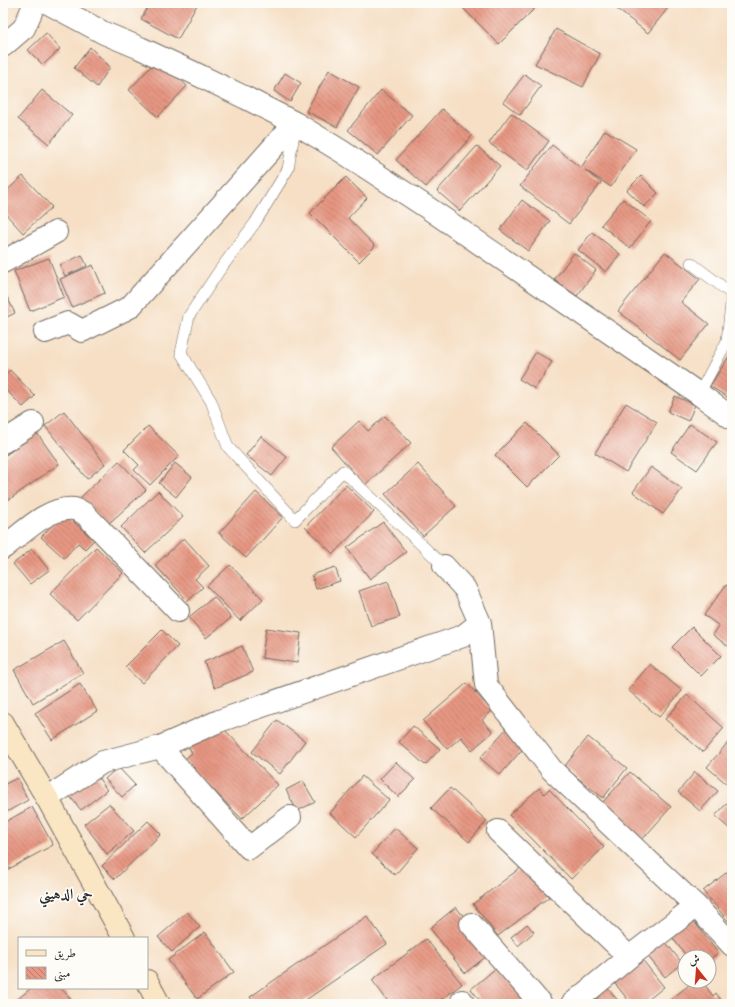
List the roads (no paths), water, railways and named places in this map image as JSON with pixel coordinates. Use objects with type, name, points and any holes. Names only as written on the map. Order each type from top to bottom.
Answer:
[{"type":"street","points":[[3,46],[24,28],[35,3]]},
{"type":"street","points":[[48,3],[104,33],[173,63],[295,123],[428,208],[732,418]]},
{"type":"street","points":[[46,332],[68,323],[82,331],[130,307],[295,123]]},
{"type":"street","points":[[3,262],[56,232]]},
{"type":"street","points":[[3,442],[33,423]]},
{"type":"street","points":[[3,548],[44,516],[61,510],[75,509],[86,514],[178,611]]},
{"type":"street","points":[[444,566],[465,589],[480,623],[486,685],[552,770],[696,906],[732,945]]},
{"type":"street","points":[[46,798],[103,762],[160,747],[219,721],[463,636],[480,623]]},
{"type":"street","points":[[3,723],[123,937]]},
{"type":"street","points":[[160,747],[249,848],[290,817]]},
{"type":"street","points":[[498,831],[629,957]]},
{"type":"street","points":[[572,1004],[629,957],[696,906]]},
{"type":"street","points":[[471,924],[541,1004]]},
{"type":"street","points":[[148,983],[159,1004]]},
{"type":"lane","points":[[295,123],[288,169],[255,223],[219,271],[189,316],[181,353],[211,401],[228,448],[295,520],[343,471],[444,566]]},
{"type":"lane","points":[[691,263],[732,294],[726,341],[699,394]]},
{"type":"district","name":"حي الدهيني","points":[[66,894]]}]
